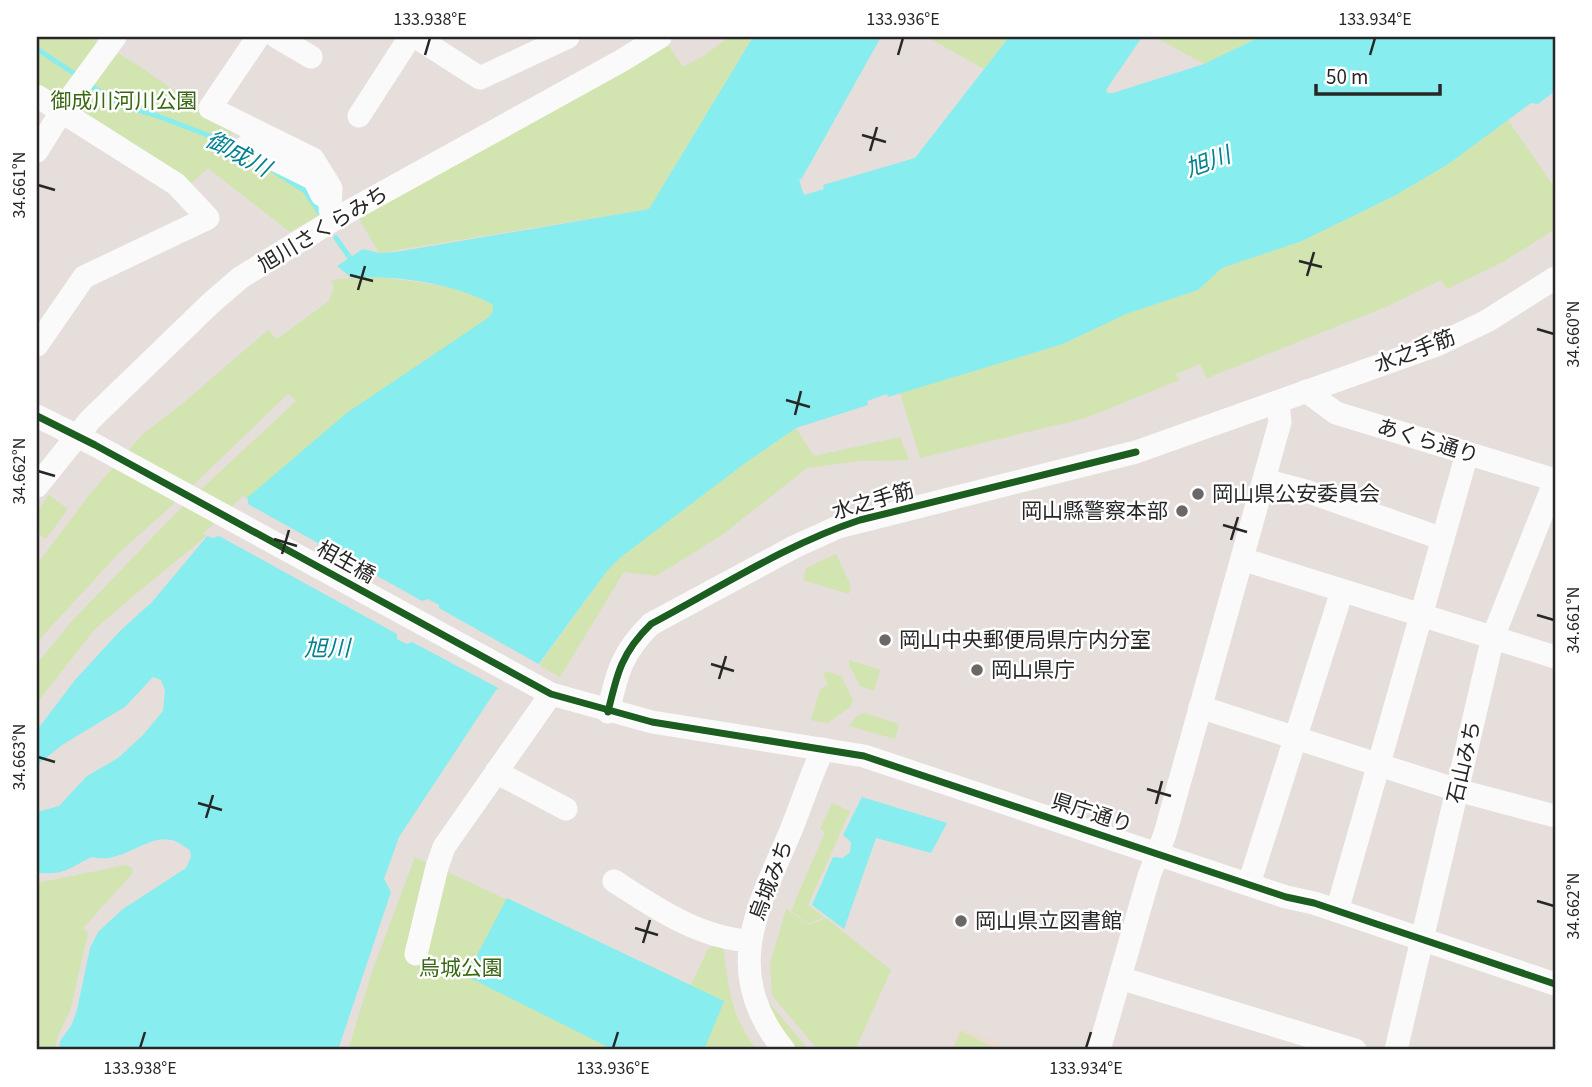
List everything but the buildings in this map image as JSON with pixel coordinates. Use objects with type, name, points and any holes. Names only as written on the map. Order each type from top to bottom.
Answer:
[{"type":"street","points":[[258,37],[210,108],[313,159],[331,188],[332,215]]},
{"type":"street","points":[[277,37],[312,57]]},
{"type":"street","points":[[359,116],[410,37]]},
{"type":"street","points":[[416,37],[480,78],[568,37]]},
{"type":"street","name":"旭川さくらみち","points":[[37,486],[85,440],[211,303],[240,278],[332,215],[621,61],[660,37]]},
{"type":"street","points":[[37,151],[93,67],[106,40]]},
{"type":"street","points":[[37,96],[65,106],[176,184],[208,218],[84,277],[37,345]]},
{"type":"street","points":[[247,146],[314,179],[332,215]]},
{"type":"street","name":"水之手筋","points":[[608,712],[624,659],[634,640],[651,624],[838,527],[1136,452],[1437,345],[1487,321],[1555,278]]},
{"type":"street","name":"あくら通り","points":[[1306,391],[1336,413],[1555,480]]},
{"type":"street","points":[[1099,1050],[1264,480],[1280,422],[1278,402]]},
{"type":"street","name":"相生橋","points":[[37,416],[548,692],[608,712]]},
{"type":"street","points":[[1337,911],[1467,454]]},
{"type":"street","points":[[1264,480],[1306,491],[1443,539]]},
{"type":"street","name":"石山みち","points":[[1396,1050],[1493,637],[1555,480]]},
{"type":"street","points":[[1241,559],[1555,657]]},
{"type":"street","points":[[1248,884],[1342,591]]},
{"type":"street","points":[[416,954],[444,847],[548,692]]},
{"type":"street","points":[[1200,707],[1457,790],[1555,817]]},
{"type":"street","name":"県庁通り","points":[[608,712],[652,722],[864,756],[1555,984]]},
{"type":"street","name":"烏城みち","points":[[784,1050],[764,1023],[753,995],[749,965],[750,941],[761,899],[823,749]]},
{"type":"street","points":[[496,772],[566,809]]},
{"type":"street","points":[[614,881],[657,909],[706,933],[729,940],[750,941]]},
{"type":"street","points":[[1120,978],[1355,1050]]},
{"type":"shaded area","points":[[961,1028],[1001,1044],[1004,1050],[951,1050]]},
{"type":"green space","name":"御成川河川公園","points":[[37,37],[90,37],[185,98],[236,125],[229,139],[306,180],[324,213],[290,232],[208,168],[185,189],[37,91]]},
{"type":"green space","points":[[729,37],[747,37],[750,42],[649,209],[379,253],[357,215],[666,42],[683,67]]},
{"type":"green space","points":[[927,37],[1009,37],[984,69]]},
{"type":"green space","points":[[1155,37],[1260,37],[1204,64]]},
{"type":"green space","points":[[1508,120],[1555,188],[1555,229],[1503,262],[1447,289],[1441,280],[1388,306],[1207,378],[1200,364],[1176,374],[1179,380],[1086,418],[920,458],[900,393],[1063,344],[1126,314],[1198,290],[1222,268],[1302,241],[1394,196],[1447,165]]},
{"type":"green space","points":[[370,276],[434,284],[464,292],[493,305],[493,311],[488,318],[209,534],[95,629],[37,703],[37,664],[71,622],[177,512],[296,401],[288,394],[119,553],[37,642],[37,564],[93,490],[144,433],[268,330],[277,339],[329,301],[334,287],[331,280]]},
{"type":"green space","points":[[796,428],[814,456],[900,437],[909,460],[860,461],[807,468],[722,535],[656,576],[624,572],[560,677],[539,665],[607,571],[621,557]]},
{"type":"green space","points":[[49,495],[68,509],[46,539],[37,533],[37,511]]},
{"type":"green space","points":[[836,554],[851,586],[849,594],[803,580],[806,568]]},
{"type":"green space","points":[[849,660],[880,670],[874,691],[860,686]]},
{"type":"green space","points":[[825,671],[841,676],[853,700],[851,706],[828,723],[811,720],[820,689],[828,685]]},
{"type":"green space","points":[[864,713],[899,724],[895,739],[849,726],[857,716]]},
{"type":"green space","points":[[832,803],[850,811],[808,905],[824,917],[809,924],[791,911],[825,832],[820,829]]},
{"type":"green space","name":"烏城公園","points":[[415,857],[691,985],[708,949],[717,944],[723,947],[729,989],[736,1013],[757,1050],[348,1050],[373,969]]},
{"type":"green space","points":[[126,865],[133,869],[132,874],[83,928],[88,933],[70,1011],[57,1038],[56,1050],[37,1050],[37,883]]},
{"type":"green space","points":[[786,909],[809,925],[826,918],[891,970],[855,1050],[818,1050],[772,995],[770,963]]},
{"type":"green space","points":[[767,1000],[809,1050],[796,1050],[781,1029]]},
{"type":"green space","points":[[961,1031],[992,1047],[993,1050],[953,1050]]},
{"type":"water","name":"旭川","points":[[753,37],[881,37],[799,180],[804,195],[824,189],[823,185],[915,158],[1009,37],[1142,37],[1106,90],[1113,93],[1204,64],[1260,37],[1555,37],[1555,91],[1538,104],[1531,103],[1447,165],[1394,196],[1302,241],[1222,268],[1198,290],[1126,314],[1063,344],[888,397],[887,394],[867,401],[868,405],[796,428],[621,557],[607,571],[538,665],[496,690],[399,837],[384,879],[391,892],[338,1050],[59,1050],[60,1041],[71,1026],[77,1010],[90,948],[98,932],[123,909],[186,868],[191,857],[190,850],[181,844],[162,839],[114,857],[92,857],[61,872],[37,873],[37,812],[59,806],[87,776],[118,758],[143,735],[163,711],[165,690],[161,680],[153,677],[125,707],[62,745],[37,765],[37,730],[75,680],[120,631],[152,602],[209,534],[248,497],[348,412],[488,318],[493,311],[493,305],[462,291],[405,279],[352,278],[337,266],[363,249],[379,253],[396,252],[649,209]]},
{"type":"water","points":[[862,797],[947,823],[931,853],[876,838],[844,929],[812,905],[833,857],[843,858],[850,852],[851,842],[843,835]]},
{"type":"water","points":[[507,898],[724,1001],[704,1050],[610,1050],[466,976]]},
{"type":"pier","points":[[243,496],[248,499],[248,504],[422,601],[428,599],[439,605],[439,608],[542,666],[502,690],[412,642],[407,644],[397,639],[397,634],[219,536],[212,538],[203,534]]},
{"type":"waterway","name":"御成川","points":[[37,49],[78,76]]},
{"type":"waterway","name":"御成川","points":[[89,84],[119,105],[155,115],[226,142],[242,152]]},
{"type":"waterway","name":"御成川","points":[[274,171],[305,191],[320,213]]},
{"type":"waterway","points":[[336,238],[350,258],[354,259]]},
{"type":"cycle path","points":[[37,416],[551,694],[652,722],[864,756],[1555,984]]},
{"type":"cycle path","points":[[608,712],[622,664],[633,644],[651,624],[806,541],[860,520],[1136,452]]},
{"type":"place","name":"岡山県公安委員会","points":[[1198,494]]},
{"type":"place","name":"岡山縣警察本部","points":[[1182,511]]},
{"type":"place","name":"岡山中央郵便局県庁内分室","points":[[885,640]]},
{"type":"place","name":"岡山県庁","points":[[977,670]]},
{"type":"place","name":"岡山県立図書館","points":[[961,921]]}]
